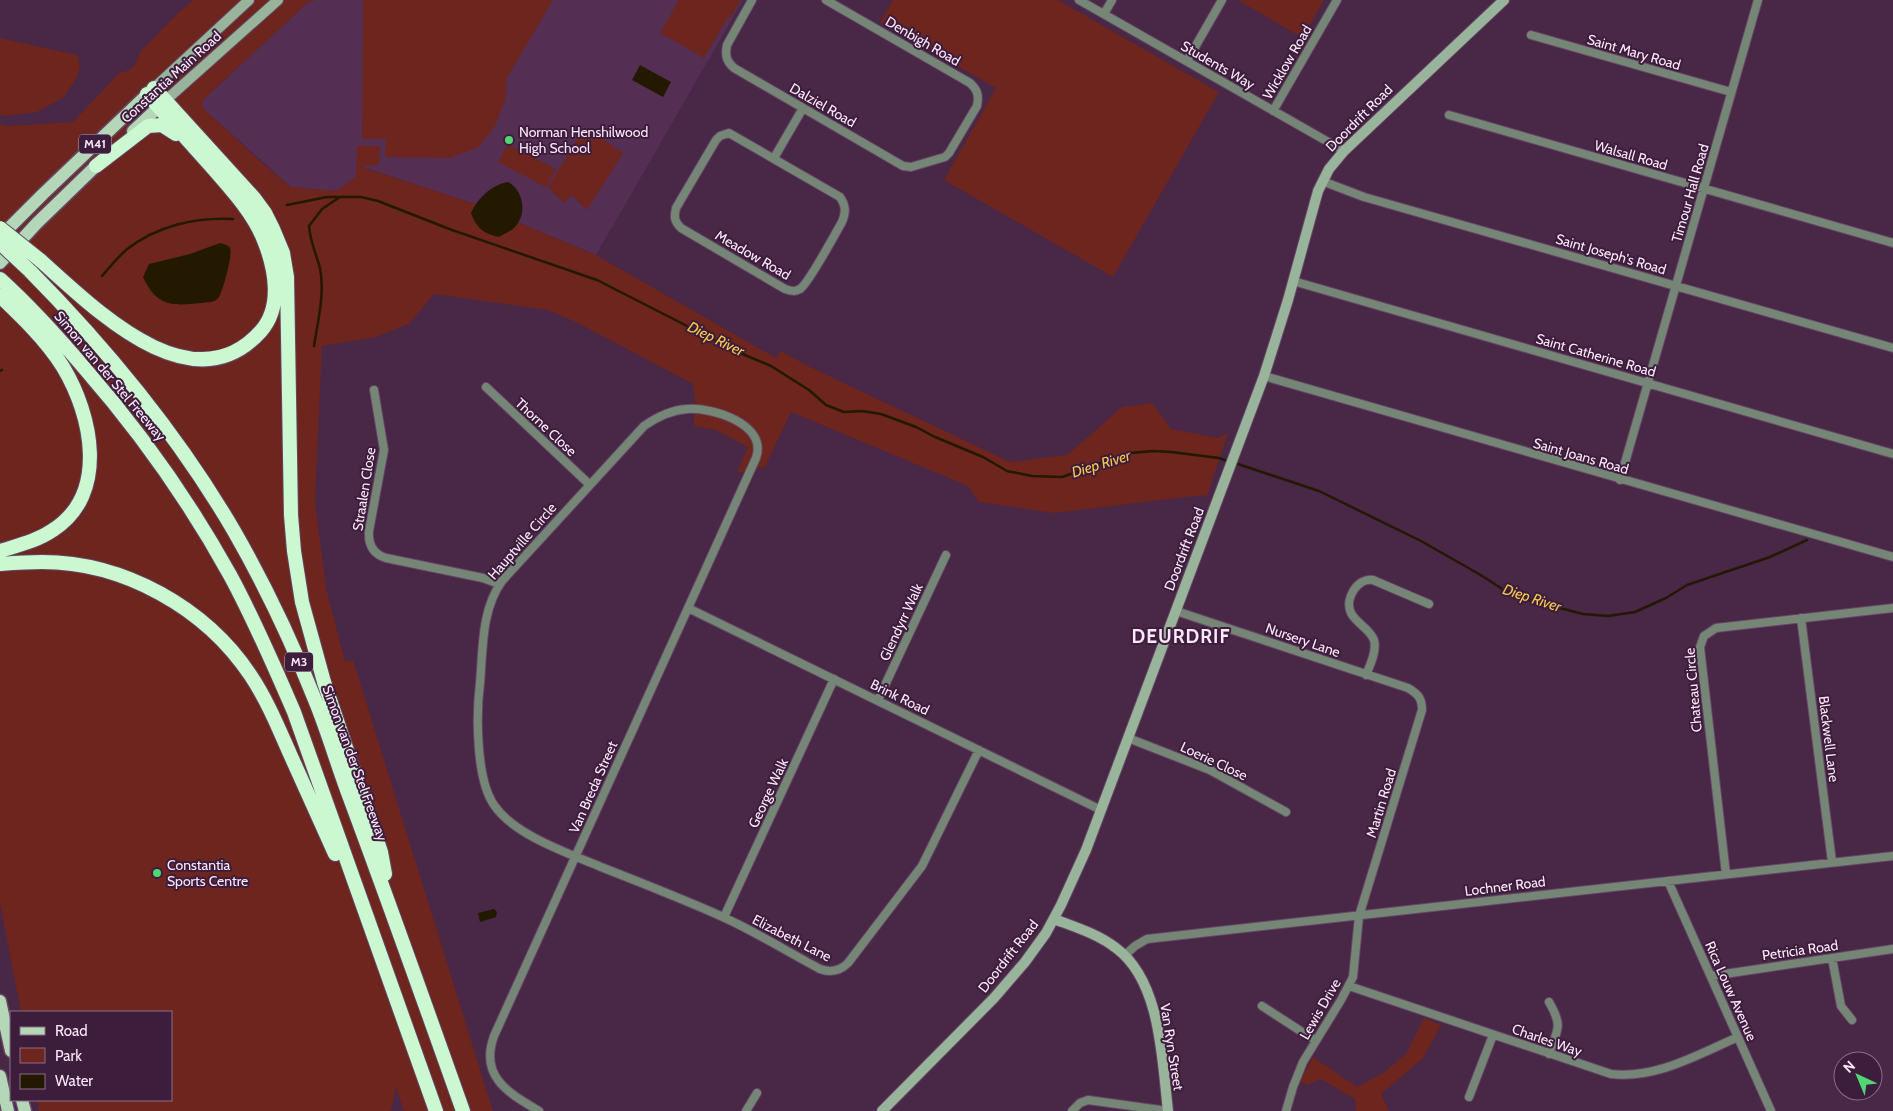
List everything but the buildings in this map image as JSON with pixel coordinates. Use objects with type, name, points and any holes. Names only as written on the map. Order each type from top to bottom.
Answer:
[{"type":"highway","points":[[151,91],[254,198],[265,213],[283,253],[288,322],[291,515],[294,551],[302,602],[324,682],[380,852],[384,869],[384,889]]},
{"type":"highway","points":[[0,228],[105,316],[146,344],[172,354],[203,359],[225,356],[249,344],[271,315],[274,278],[270,258],[254,220],[162,103]]},
{"type":"highway","points":[[96,166],[144,128],[157,124],[174,131],[205,159]]},
{"type":"highway","name":"Simon van der Stel Freeway","points":[[0,243],[79,321],[128,378],[196,468],[234,531],[274,606],[312,693],[463,1111]]},
{"type":"highway","name":"Simon van der Stel Freeway","points":[[0,279],[6,295],[59,338],[138,432],[177,488],[230,576],[270,657],[294,712],[372,936],[436,1111]]},
{"type":"highway","points":[[0,551],[41,537],[55,529],[67,518],[76,507],[88,481],[91,454],[88,430],[73,385],[49,348],[6,295]]},
{"type":"highway","points":[[0,564],[43,562],[75,565],[108,572],[138,582],[166,596],[198,618],[229,648],[250,675],[270,708],[372,936]]},
{"type":"main road","name":"Constantia Main Road","points":[[0,237],[151,91]]},
{"type":"main road","name":"Constantia Main Road","points":[[0,263],[37,223],[162,103]]},
{"type":"main road","points":[[0,1001],[10,1046]]},
{"type":"main road","points":[[0,1076],[8,1111]]},
{"type":"street","name":"Constantia Main Road","points":[[151,91],[249,0]]},
{"type":"street","name":"Constantia Main Road","points":[[162,103],[278,0]]},
{"type":"street","name":"Dalziel Road","points":[[752,0],[727,45],[725,52],[730,64],[903,166],[911,167],[924,164]]},
{"type":"street","name":"Denbigh Road","points":[[826,0],[970,83],[978,93],[976,106],[949,153],[941,159],[924,164]]},
{"type":"street","name":"Students Way","points":[[1080,0],[1344,151]]},
{"type":"street","points":[[1104,14],[1112,0]]},
{"type":"street","points":[[1186,61],[1222,0]]},
{"type":"street","name":"Wicklow Road","points":[[1274,111],[1337,0]]},
{"type":"street","name":"Doordrift Road","points":[[882,1111],[994,998],[1025,962],[1054,919],[1078,871],[1264,376],[1322,181],[1344,151],[1504,0]]},
{"type":"street","name":"Timour Hall Road","points":[[1620,480],[1758,0]]},
{"type":"street","name":"Saint Mary Road","points":[[1531,35],[1731,92]]},
{"type":"street","points":[[774,158],[803,108]]},
{"type":"street","name":"Walsall Road","points":[[1449,115],[1893,244]]},
{"type":"street","name":"Meadow Road","points":[[729,133],[735,135],[774,158],[840,197],[845,208],[842,222],[807,282],[798,290],[786,289],[681,228],[676,222],[674,215],[681,199],[720,136],[729,133]]},
{"type":"street","name":"Saint Joseph's Road","points":[[1322,181],[1364,198],[1893,348]]},
{"type":"street","name":"Saint Catherine Road","points":[[1293,281],[1893,454]]},
{"type":"street","name":"Saint Joans Road","points":[[1264,376],[1893,557]]},
{"type":"street","name":"Thorne Close","points":[[486,387],[589,484]]},
{"type":"street","name":"Straalen Close","points":[[374,390],[384,450],[369,531],[369,541],[372,549],[378,555],[386,558],[483,578],[499,584]]},
{"type":"street","name":"Hauptville Circle","points":[[576,856],[514,826],[493,804],[484,785],[480,764],[478,700],[488,612],[493,595],[499,584],[589,484],[644,426],[660,416],[679,410],[697,409],[714,412],[745,426],[752,432],[757,440],[756,458]]},
{"type":"street","name":"Van Breda Street","points":[[539,1111],[509,1092],[500,1083],[491,1064],[490,1050],[494,1036],[756,458]]},
{"type":"street","name":"Glendyrr Walk","points":[[878,700],[946,555]]},
{"type":"street","points":[[1366,675],[1375,647],[1374,640],[1370,634],[1352,615],[1350,610],[1350,599],[1358,584],[1364,580],[1373,580],[1429,604]]},
{"type":"street","name":"Brink Road","points":[[688,608],[1101,810]]},
{"type":"street","name":"Chateau Circle","points":[[1726,874],[1700,644],[1707,632],[1716,628],[1893,608]]},
{"type":"street","name":"Nursery Lane","points":[[1176,611],[1408,688],[1420,697]]},
{"type":"street","name":"Blackwell Lane","points":[[1801,618],[1832,862]]},
{"type":"street","name":"George Walk","points":[[724,917],[834,679]]},
{"type":"street","name":"Martin Road","points":[[1359,916],[1422,710],[1420,697]]},
{"type":"street","name":"Loerie Close","points":[[1128,738],[1210,770],[1286,812]]},
{"type":"street","name":"Elizabeth Lane","points":[[576,856],[724,917],[820,969],[834,971],[844,966],[922,866],[980,750]]},
{"type":"street","name":"Lochner Road","points":[[1125,955],[1147,939],[1893,856]]},
{"type":"street","name":"Rica Louw Avenue","points":[[1668,881],[1771,1111]]},
{"type":"street","name":"Lewis Drive","points":[[1286,1111],[1297,1074],[1353,977],[1359,916]]},
{"type":"street","name":"Van Ryn Street","points":[[1054,919],[1102,939],[1125,955],[1148,988],[1153,1007],[1168,1111]]},
{"type":"street","name":"Petricia Road","points":[[1711,976],[1893,949]]},
{"type":"street","points":[[1832,958],[1841,1006],[1852,1020]]},
{"type":"street","name":"Charles Way","points":[[1349,986],[1605,1072],[1633,1075],[1668,1067],[1738,1037]]},
{"type":"street","points":[[1549,1002],[1557,1015],[1559,1023],[1549,1054]]},
{"type":"street","points":[[1262,1006],[1316,1042]]},
{"type":"street","points":[[1469,1097],[1492,1035]]},
{"type":"street","points":[[746,1111],[757,1093]]},
{"type":"street","points":[[1072,1111],[1080,1103],[1088,1100],[1168,1111]]},
{"type":"shaded area","name":"Norman Henshilwood High School","points":[[315,0],[743,0],[596,255],[475,204],[357,165],[356,177],[336,191],[291,187],[207,112],[203,107],[203,100],[307,3]]},
{"type":"green space","points":[[194,0],[315,0],[307,3],[203,100],[203,107],[207,112],[291,187],[336,191],[356,177],[357,146],[380,146],[379,165],[359,166],[475,204],[596,255],[776,358],[781,351],[808,366],[1010,462],[1067,455],[1122,407],[1152,403],[1171,429],[1218,438],[1228,433],[1206,499],[1203,495],[1054,513],[979,502],[968,486],[791,412],[765,467],[737,473],[748,447],[716,430],[694,426],[695,400],[693,384],[578,323],[548,310],[434,294],[409,324],[376,337],[322,346],[315,502],[326,588],[345,661],[353,660],[493,1111],[404,1111],[396,1087],[391,1111],[39,1111],[37,1101],[172,1101],[172,1011],[21,1011],[0,903],[0,124],[7,126],[73,122],[119,73],[129,70],[135,65],[140,52],[180,11]]},
{"type":"green space","points":[[363,0],[553,0],[507,78],[505,100],[495,126],[479,147],[449,158],[385,157],[386,139],[362,139]]},
{"type":"green space","points":[[679,0],[741,0],[730,18],[728,17],[704,58],[660,33]]},
{"type":"green space","points":[[893,0],[1058,0],[1219,92],[1113,277],[944,180],[996,88],[880,22]]},
{"type":"green space","points":[[1238,0],[1324,0],[1303,38]]},
{"type":"green space","points":[[0,38],[77,55],[80,66],[78,76],[63,98],[37,112],[0,115]]},
{"type":"green space","points":[[585,127],[623,153],[587,210],[572,195],[564,203],[548,187]]},
{"type":"green space","points":[[508,144],[556,169],[546,187],[498,162]]},
{"type":"green space","points":[[1424,1018],[1441,1025],[1423,1058],[1381,1094],[1389,1111],[1356,1111],[1355,1099],[1321,1079],[1307,1085],[1300,1081],[1313,1057],[1357,1087],[1383,1073],[1406,1054]]},
{"type":"water","points":[[640,65],[671,82],[663,97],[632,80]]},
{"type":"water","points":[[508,182],[518,191],[521,197],[522,211],[518,224],[499,237],[481,230],[471,213],[477,202],[486,193],[496,186]]},
{"type":"water","points":[[220,243],[227,245],[231,252],[223,287],[219,297],[215,300],[174,304],[160,299],[148,287],[143,277],[149,264],[190,254]]},
{"type":"water","points":[[494,909],[497,912],[496,917],[480,922],[478,913]]},
{"type":"waterway","name":"Diep River","points":[[287,205],[327,197],[361,197],[378,201],[452,230],[597,280],[738,352],[771,366],[809,390],[826,405],[844,412],[862,411],[881,414],[916,427],[983,457],[1007,471],[1032,476],[1062,477],[1130,453],[1153,451],[1219,458],[1230,462]]},
{"type":"waterway","points":[[314,346],[322,287],[320,268],[309,226],[322,209],[340,197]]},
{"type":"waterway","name":"Diep River","points":[[102,276],[126,250],[163,229],[190,222],[233,219]]},
{"type":"waterway","name":"Diep River","points":[[1235,463],[1319,491],[1421,541],[1504,590],[1524,599],[1583,614],[1608,616],[1635,612],[1666,598],[1687,585],[1770,557],[1807,540]]},
{"type":"place","name":"Norman Henshilwood High School","points":[[509,140]]},
{"type":"place","name":"Constantia Sports Centre","points":[[157,873]]},
{"type":"district","name":"DEURDRIF","points":[[1181,636]]}]
